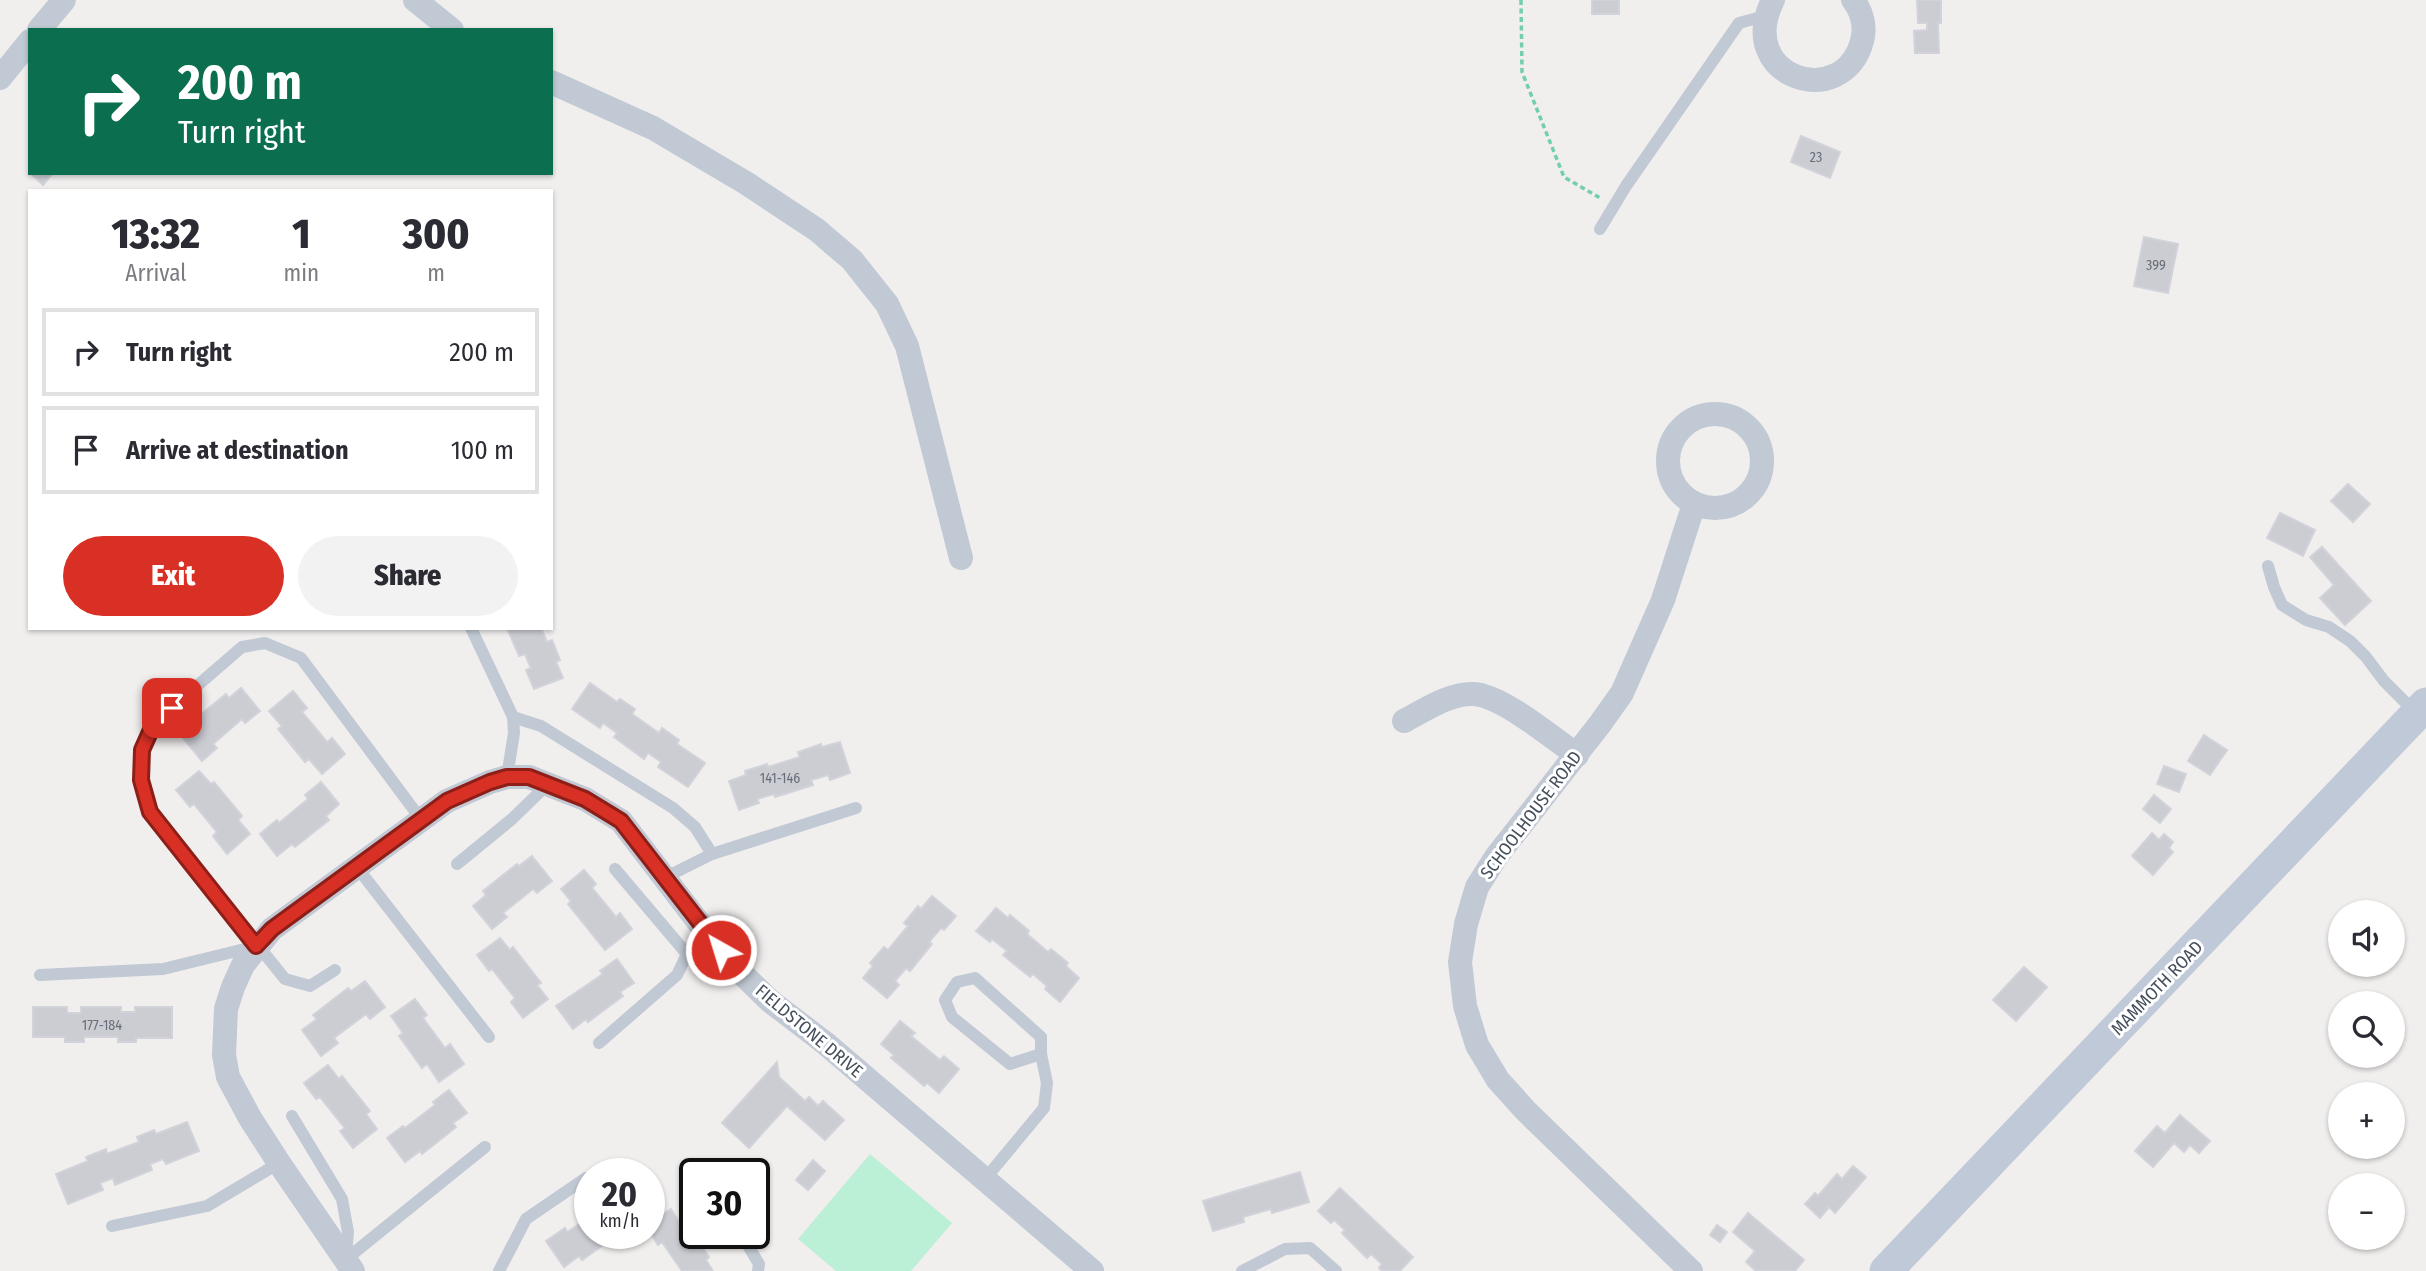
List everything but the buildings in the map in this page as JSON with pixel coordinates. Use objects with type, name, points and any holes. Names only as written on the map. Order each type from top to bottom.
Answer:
[{"type":"main road","name":"MAMMOTH ROAD","points":[[1886,1271],[2421,709]]},
{"type":"street","points":[[41,28],[64,0]]},
{"type":"street","points":[[415,0],[450,28]]},
{"type":"street","points":[[1769,8],[1763,32],[1767,49],[1775,63],[1788,74],[1804,80],[1820,80],[1836,76],[1849,66],[1859,53],[1864,37],[1863,20],[1853,0]]},
{"type":"street","points":[[0,78],[28,43]]},
{"type":"street","points":[[553,83],[653,128],[746,183],[817,230],[852,260],[887,304],[907,346],[961,558]]},
{"type":"street","name":"SCHOOLHOUSE ROAD","points":[[1690,1271],[1497,1080],[1477,1045],[1465,1006],[1460,962],[1466,924],[1477,887],[1496,857],[1622,693],[1663,600],[1694,504]]},
{"type":"street","points":[[1404,721],[1444,700],[1474,694],[1500,702],[1577,755]]},
{"type":"street","name":"FIELDSTONE DRIVE","points":[[349,1266],[279,1164],[228,1077],[224,1055],[226,1009],[243,965],[272,929],[420,818],[447,801],[507,777],[529,777],[585,799],[621,821],[706,932],[736,968],[770,1001],[825,1043],[1089,1270]]},
{"type":"lane","points":[[1600,229],[1626,186],[1738,23],[1769,8]]},
{"type":"lane","points":[[2268,566],[2282,605],[2306,620],[2329,627],[2350,641],[2384,681],[2421,709]]},
{"type":"lane","points":[[472,630],[513,717],[514,733],[507,777]]},
{"type":"lane","points":[[335,970],[310,986],[285,979],[150,812],[141,780],[142,750],[154,723],[242,647],[265,643],[301,658],[420,818]]},
{"type":"lane","points":[[513,717],[541,726],[673,808],[695,827],[712,853]]},
{"type":"lane","points":[[457,864],[512,819],[548,784]]},
{"type":"lane","points":[[666,877],[712,853],[856,808]]},
{"type":"lane","points":[[356,866],[489,1037]]},
{"type":"lane","points":[[615,869],[687,954]]},
{"type":"lane","points":[[599,1043],[677,975],[687,954],[706,932]]},
{"type":"lane","points":[[40,975],[163,969],[256,946]]},
{"type":"lane","points":[[985,1179],[1044,1108],[1047,1083],[1041,1054],[1041,1037],[975,978],[957,982],[945,1000],[952,1017],[1010,1064],[1041,1054]]},
{"type":"lane","points":[[292,1116],[342,1199],[348,1232],[349,1266]]},
{"type":"lane","points":[[349,1266],[485,1147]]},
{"type":"lane","points":[[113,1226],[207,1206],[279,1164]]},
{"type":"lane","points":[[499,1271],[526,1219],[574,1186]]},
{"type":"lane","points":[[1242,1271],[1285,1249],[1310,1248],[1336,1271]]},
{"type":"lane","points":[[750,1249],[759,1264],[758,1271]]},
{"type":"path","points":[[1521,0],[1522,72],[1564,177],[1614,206]]},
{"type":"green space","points":[[870,1154],[952,1223],[911,1271],[836,1271],[798,1239]]},
{"type":"route","points":[[172,708],[154,723],[142,750],[141,780],[150,812],[256,946],[272,929],[420,818],[447,801],[507,777],[529,777],[585,799],[621,821],[721,950]]}]
